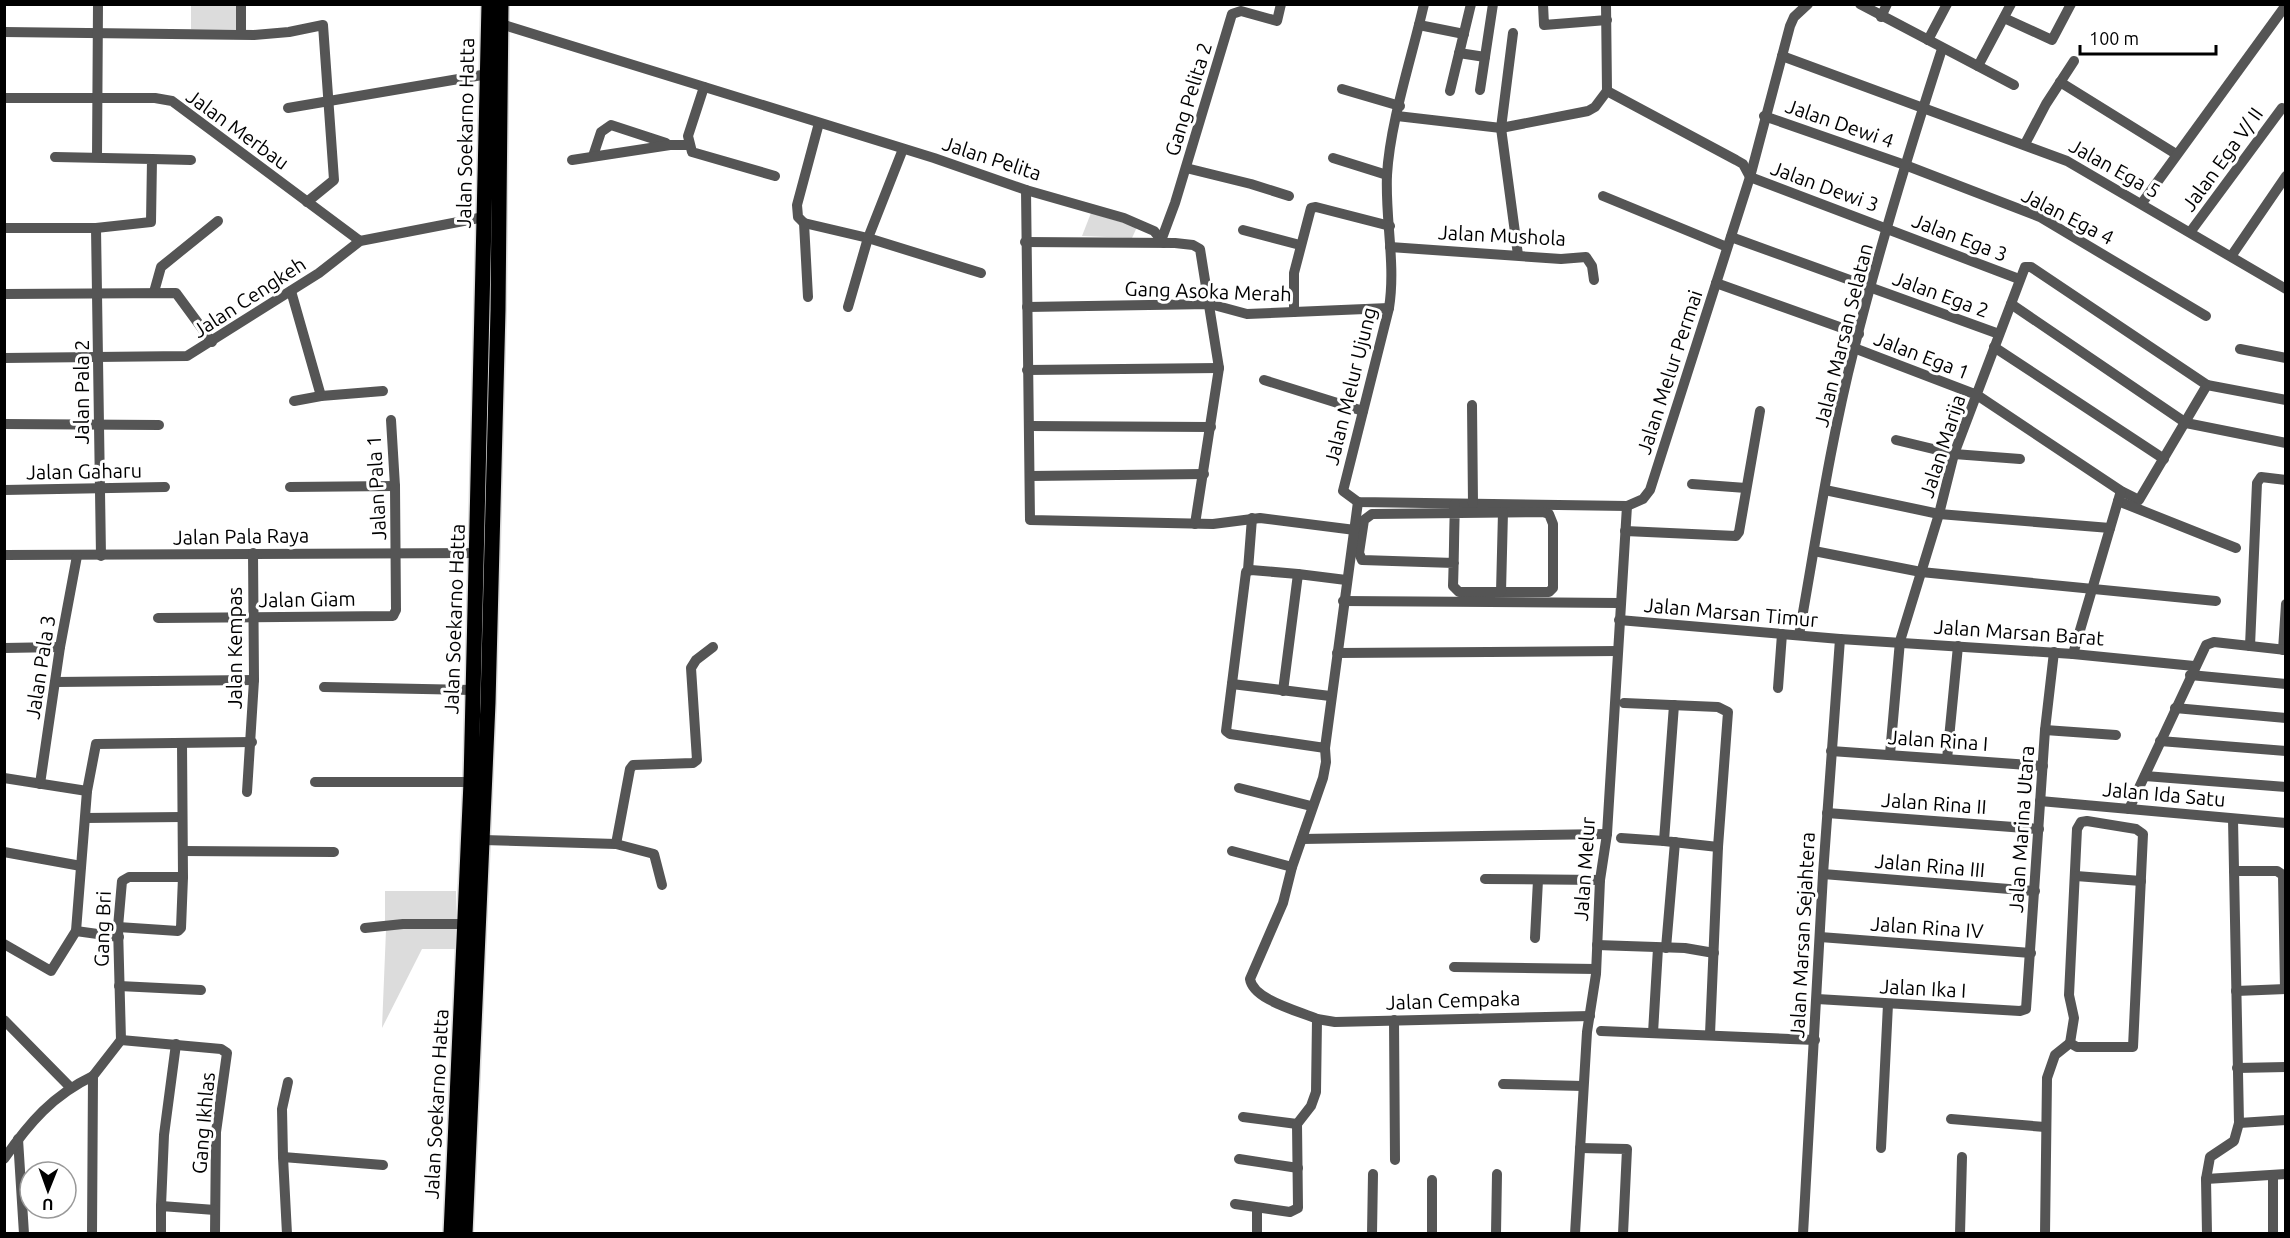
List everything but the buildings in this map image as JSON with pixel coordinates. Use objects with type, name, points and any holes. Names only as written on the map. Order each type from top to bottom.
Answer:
[{"type":"main road","name":"Jalan Soekarno Hatta","points":[[465,1233],[470,986],[466,924],[489,4]]},
{"type":"main road","name":"Jalan Soekarno Hatta","points":[[451,1233],[483,840],[498,284],[501,4]]},
{"type":"main road","points":[[482,283],[498,284]]},
{"type":"street","points":[[97,157],[98,4]]},
{"type":"street","points":[[241,4],[241,34]]},
{"type":"street","name":"Gang Pelita 2","points":[[1163,240],[1232,14],[1240,11],[1277,21],[1281,4]]},
{"type":"street","name":"Jalan Melur Ujung","points":[[1358,502],[1343,491],[1389,308],[1392,280],[1387,175],[1399,111],[1424,4]]},
{"type":"street","points":[[1543,4],[1544,25],[1607,20]]},
{"type":"street","points":[[1342,88],[1399,111],[1501,128],[1588,111],[1595,107],[1607,91],[1606,4]]},
{"type":"street","points":[[1782,56],[1794,16],[1808,4]]},
{"type":"street","points":[[1860,4],[2014,85]]},
{"type":"street","points":[[1881,16],[1887,4]]},
{"type":"street","points":[[1928,40],[1947,4]]},
{"type":"street","points":[[1978,66],[2011,4]]},
{"type":"street","points":[[2004,18],[2052,40],[2071,4]]},
{"type":"street","points":[[2142,203],[2286,5]]},
{"type":"street","points":[[1450,91],[1470,7],[1492,9],[1480,90]]},
{"type":"street","name":"Jalan Pelita","points":[[501,24],[1124,218],[1154,231],[1163,240],[1189,244],[1200,249],[1219,368],[1195,524]]},
{"type":"street","points":[[4,32],[241,34],[289,32],[323,25],[334,180],[307,202]]},
{"type":"street","points":[[1419,25],[1464,34]]},
{"type":"street","points":[[1513,33],[1501,128],[1518,255]]},
{"type":"street","name":"Jalan Marsan Selatan","points":[[1799,635],[1854,348],[1905,165],[1942,49]]},
{"type":"street","points":[[1460,54],[1485,57]]},
{"type":"street","name":"Jalan Ega 5","points":[[1782,56],[2074,164],[2232,255],[2282,287]]},
{"type":"street","name":"Jalan Melur Permai","points":[[1627,506],[1643,499],[1650,490],[1750,177],[1764,116],[1782,56]]},
{"type":"street","points":[[2025,144],[2074,61]]},
{"type":"street","points":[[288,108],[488,74]]},
{"type":"street","points":[[2060,82],[2176,154]]},
{"type":"street","points":[[704,87],[688,136],[688,145],[692,152],[699,156],[775,176]]},
{"type":"street","points":[[1607,91],[1743,164],[1750,177]]},
{"type":"street","name":"Jalan Merbau","points":[[4,98],[155,98],[171,101],[360,241]]},
{"type":"street","name":"Jalan Ega V/ II","points":[[2191,231],[2282,108]]},
{"type":"street","name":"Jalan Dewi 4","points":[[1764,116],[1905,165]]},
{"type":"street","points":[[819,123],[798,197],[798,217],[804,223],[868,238],[981,273]]},
{"type":"street","points":[[593,156],[602,132],[611,126],[670,145]]},
{"type":"street","points":[[572,160],[670,145],[688,145]]},
{"type":"street","points":[[848,308],[868,238],[903,149]]},
{"type":"street","points":[[55,157],[191,160]]},
{"type":"street","points":[[1333,158],[1387,175]]},
{"type":"street","points":[[4,228],[96,228],[152,222],[152,159]]},
{"type":"street","name":"Jalan Ega 4","points":[[1905,165],[2056,225],[2206,316]]},
{"type":"street","points":[[1186,168],[1288,196]]},
{"type":"street","name":"Jalan Dewi 3","points":[[1750,177],[1888,228]]},
{"type":"street","points":[[2232,255],[2286,177]]},
{"type":"street","points":[[1026,189],[1025,242],[1030,518],[1032,522],[1195,524],[1252,518],[1355,531]]},
{"type":"street","name":"Jalan Ega 2","points":[[1603,196],[1729,242],[1999,334]]},
{"type":"street","points":[[1293,312],[1294,273],[1309,210],[1313,207],[1390,226]]},
{"type":"street","points":[[360,241],[484,217]]},
{"type":"street","points":[[154,292],[161,267],[218,221]]},
{"type":"street","points":[[804,223],[808,297]]},
{"type":"street","name":"Jalan Pala 2","points":[[96,228],[99,294],[101,556]]},
{"type":"street","name":"Jalan Ega 3","points":[[1888,228],[2019,279]]},
{"type":"street","points":[[1243,230],[1300,245]]},
{"type":"street","points":[[1025,242],[1163,240]]},
{"type":"street","name":"Jalan Cengkeh","points":[[4,358],[177,358],[187,356],[291,291],[360,241]]},
{"type":"street","name":"Jalan Mushola","points":[[1390,247],[1561,259],[1586,257],[1591,262],[1594,280]]},
{"type":"street","name":"Jalan Marija","points":[[1890,754],[1900,641],[1939,514],[1954,454],[2019,279],[2027,267],[2207,385]]},
{"type":"street","points":[[1716,283],[1859,334]]},
{"type":"street","points":[[291,291],[321,396]]},
{"type":"street","points":[[4,294],[172,292],[180,296],[212,342]]},
{"type":"street","name":"Gang Asoka Merah","points":[[1027,307],[1210,304],[1247,314],[1389,308]]},
{"type":"street","points":[[2011,304],[2186,423],[2286,443]]},
{"type":"street","points":[[1994,347],[2164,459]]},
{"type":"street","name":"Jalan Ega 1","points":[[1854,348],[1977,395],[2120,496],[2236,548]]},
{"type":"street","points":[[2240,349],[2286,358]]},
{"type":"street","points":[[1028,370],[1219,368]]},
{"type":"street","points":[[1264,380],[1363,411]]},
{"type":"street","points":[[2073,654],[2120,496],[2141,499],[2207,385],[2286,400]]},
{"type":"street","points":[[294,401],[321,396],[383,391]]},
{"type":"street","points":[[1472,405],[1473,504]]},
{"type":"street","points":[[1625,531],[1733,537],[1738,532],[1760,411]]},
{"type":"street","name":"Jalan Pala 1","points":[[391,420],[397,553]]},
{"type":"street","points":[[4,424],[159,426]]},
{"type":"street","points":[[1030,426],[1211,427]]},
{"type":"street","points":[[1896,440],[1954,454],[2020,459]]},
{"type":"street","points":[[1030,476],[1204,474]]},
{"type":"street","points":[[2250,646],[2256,483],[2261,477],[2286,480]]},
{"type":"street","points":[[1692,484],[1746,488]]},
{"type":"street","points":[[290,487],[395,486]]},
{"type":"street","name":"Jalan Gaharu","points":[[4,490],[165,487]]},
{"type":"street","points":[[1825,490],[1939,514],[2110,528]]},
{"type":"street","points":[[1232,851],[1292,867],[1311,806],[1323,778],[1326,762],[1325,748],[1330,696],[1358,502],[1455,508],[1503,512],[1543,512],[1552,518],[1553,588],[1550,592],[1459,592],[1453,586],[1455,508]]},
{"type":"street","points":[[1454,563],[1362,560],[1359,553],[1364,520],[1369,515],[1455,508],[1473,504],[1627,506]]},
{"type":"street","name":"Jalan Melur","points":[[1575,1233],[1583,1086],[1596,969],[1600,880],[1607,834],[1619,603],[1627,506]]},
{"type":"street","points":[[1501,592],[1503,512]]},
{"type":"street","points":[[1252,518],[1248,570],[1226,725],[1230,734],[1325,748]]},
{"type":"street","points":[[1814,551],[1920,572],[2217,601]]},
{"type":"street","name":"Jalan Giam","points":[[158,618],[393,616],[396,610],[397,553]]},
{"type":"street","name":"Jalan Pala Raya","points":[[4,555],[477,553]]},
{"type":"street","name":"Jalan Kempas","points":[[247,792],[252,742],[254,680],[251,618],[253,554]]},
{"type":"street","name":"Jalan Pala 3","points":[[40,784],[60,647],[77,556]]},
{"type":"street","points":[[1248,570],[1346,580]]},
{"type":"street","points":[[1282,691],[1298,574]]},
{"type":"street","points":[[1343,602],[1619,603]]},
{"type":"street","points":[[2129,809],[2192,670],[2209,643],[2284,650],[2286,604]]},
{"type":"street","name":"Jalan Marsan Timur","points":[[1619,620],[1840,639]]},
{"type":"street","points":[[1778,688],[1782,634]]},
{"type":"street","name":"Jalan Marsan Barat","points":[[1840,639],[2054,652],[2286,684]]},
{"type":"street","name":"Jalan Marsan Sejahtera","points":[[1803,1233],[1818,999],[1823,874],[1840,639]]},
{"type":"street","points":[[1947,759],[1958,646]]},
{"type":"street","points":[[4,648],[60,647]]},
{"type":"street","points":[[616,844],[630,769],[633,765],[693,763],[697,760],[691,668],[696,660],[713,647]]},
{"type":"street","points":[[1337,653],[1618,651]]},
{"type":"street","name":"Jalan Marina Utara","points":[[2026,1008],[2045,730],[2054,652]]},
{"type":"street","points":[[56,682],[254,680]]},
{"type":"street","points":[[1232,684],[1330,696]]},
{"type":"street","points":[[324,687],[472,690]]},
{"type":"street","points":[[1624,703],[1718,707],[1728,712],[1718,847],[1710,1034]]},
{"type":"street","points":[[1653,1032],[1662,948],[1669,842],[1674,705]]},
{"type":"street","points":[[2175,708],[2286,718]]},
{"type":"street","points":[[2045,730],[2116,735]]},
{"type":"street","points":[[2160,741],[2286,751]]},
{"type":"street","points":[[4,945],[51,971],[76,931],[87,791],[96,744],[252,742]]},
{"type":"street","points":[[76,931],[180,930],[183,877],[182,743]]},
{"type":"street","name":"Jalan Rina I","points":[[1831,751],[2043,766]]},
{"type":"street","points":[[2145,776],[2286,787]]},
{"type":"street","points":[[4,778],[87,791]]},
{"type":"street","points":[[315,782],[471,782]]},
{"type":"street","points":[[1239,788],[1311,806]]},
{"type":"street","name":"Jalan Ida Satu","points":[[2040,801],[2286,823]]},
{"type":"street","name":"Jalan Rina II","points":[[1827,813],[2039,829]]},
{"type":"street","points":[[85,818],[182,817]]},
{"type":"street","points":[[2207,1233],[2206,1179],[2210,1157],[2234,1141],[2239,1123],[2232,819]]},
{"type":"street","points":[[2044,1233],[2045,1127],[2050,1067],[2055,1054],[2070,1043],[2074,1018],[2069,995],[2077,829],[2081,822],[2087,821],[2141,831],[2143,839],[2133,1047],[2077,1047],[2070,1043]]},
{"type":"street","points":[[1302,839],[1607,834]]},
{"type":"street","points":[[1622,838],[1718,847]]},
{"type":"street","points":[[483,840],[616,844],[654,854],[662,885]]},
{"type":"street","points":[[183,851],[334,852]]},
{"type":"street","points":[[4,852],[81,866]]},
{"type":"street","name":"Jalan Cempaka","points":[[1292,867],[1283,903],[1252,972],[1251,984],[1267,999],[1317,1019],[1335,1022],[1590,1016]]},
{"type":"street","points":[[2234,871],[2277,871],[2284,875],[2285,989],[2236,991]]},
{"type":"street","name":"Jalan Rina III","points":[[1823,874],[2035,891]]},
{"type":"street","points":[[2076,876],[2140,881]]},
{"type":"street","name":"Gang Bri","points":[[121,1040],[118,932],[121,884],[125,879],[183,877]]},
{"type":"street","points":[[1485,879],[1600,880]]},
{"type":"street","points":[[1535,938],[1538,880]]},
{"type":"street","points":[[364,928],[403,924],[466,924]]},
{"type":"street","name":"Jalan Rina IV","points":[[1820,937],[2031,953]]},
{"type":"street","points":[[1597,945],[1685,948],[1714,953]]},
{"type":"street","points":[[1454,967],[1596,969]]},
{"type":"street","points":[[119,986],[201,990]]},
{"type":"street","name":"Jalan Ika I","points":[[1818,999],[2020,1011],[2026,1008]]},
{"type":"street","points":[[1881,1148],[1888,1004]]},
{"type":"street","points":[[1235,1204],[1295,1211],[1298,1204],[1297,1124],[1315,1099],[1317,1019]]},
{"type":"street","points":[[4,1020],[70,1087]]},
{"type":"street","points":[[1394,1020],[1395,1160]]},
{"type":"street","points":[[1601,1031],[1815,1040]]},
{"type":"street","points":[[4,1159],[47,1104],[70,1087],[93,1076],[121,1040]]},
{"type":"street","name":"Gang Ikhlas","points":[[121,1040],[221,1049],[227,1053],[216,1132],[215,1233]]},
{"type":"street","points":[[161,1233],[164,1135],[176,1044]]},
{"type":"street","points":[[2237,1068],[2286,1067]]},
{"type":"street","points":[[92,1233],[93,1076]]},
{"type":"street","points":[[286,1233],[282,1109],[288,1082]]},
{"type":"street","points":[[1503,1084],[1583,1086]]},
{"type":"street","points":[[1244,1117],[1297,1124]]},
{"type":"street","points":[[1951,1119],[2045,1127]]},
{"type":"street","points":[[2239,1123],[2286,1120]]},
{"type":"street","points":[[18,1139],[24,1233]]},
{"type":"street","points":[[1580,1148],[1627,1149],[1623,1233]]},
{"type":"street","points":[[283,1157],[383,1165]]},
{"type":"street","points":[[1960,1233],[1962,1157]]},
{"type":"street","points":[[1239,1159],[1298,1168]]},
{"type":"street","points":[[1372,1233],[1373,1174]]},
{"type":"street","points":[[1496,1233],[1497,1174]]},
{"type":"street","points":[[2206,1179],[2286,1174]]},
{"type":"street","points":[[2273,1175],[2273,1233]]},
{"type":"street","points":[[1432,1180],[1432,1233]]},
{"type":"street","points":[[161,1206],[215,1210]]},
{"type":"street","points":[[1257,1208],[1257,1233]]},
{"type":"shaded area","points":[[191,5],[238,5],[238,29],[191,29]]},
{"type":"shaded area","points":[[1091,213],[1137,227],[1132,238],[1082,236]]},
{"type":"shaded area","points":[[385,891],[456,891],[456,923],[385,925]]},
{"type":"shaded area","points":[[397,926],[456,927],[455,949],[422,949],[382,1028],[386,930]]}]
